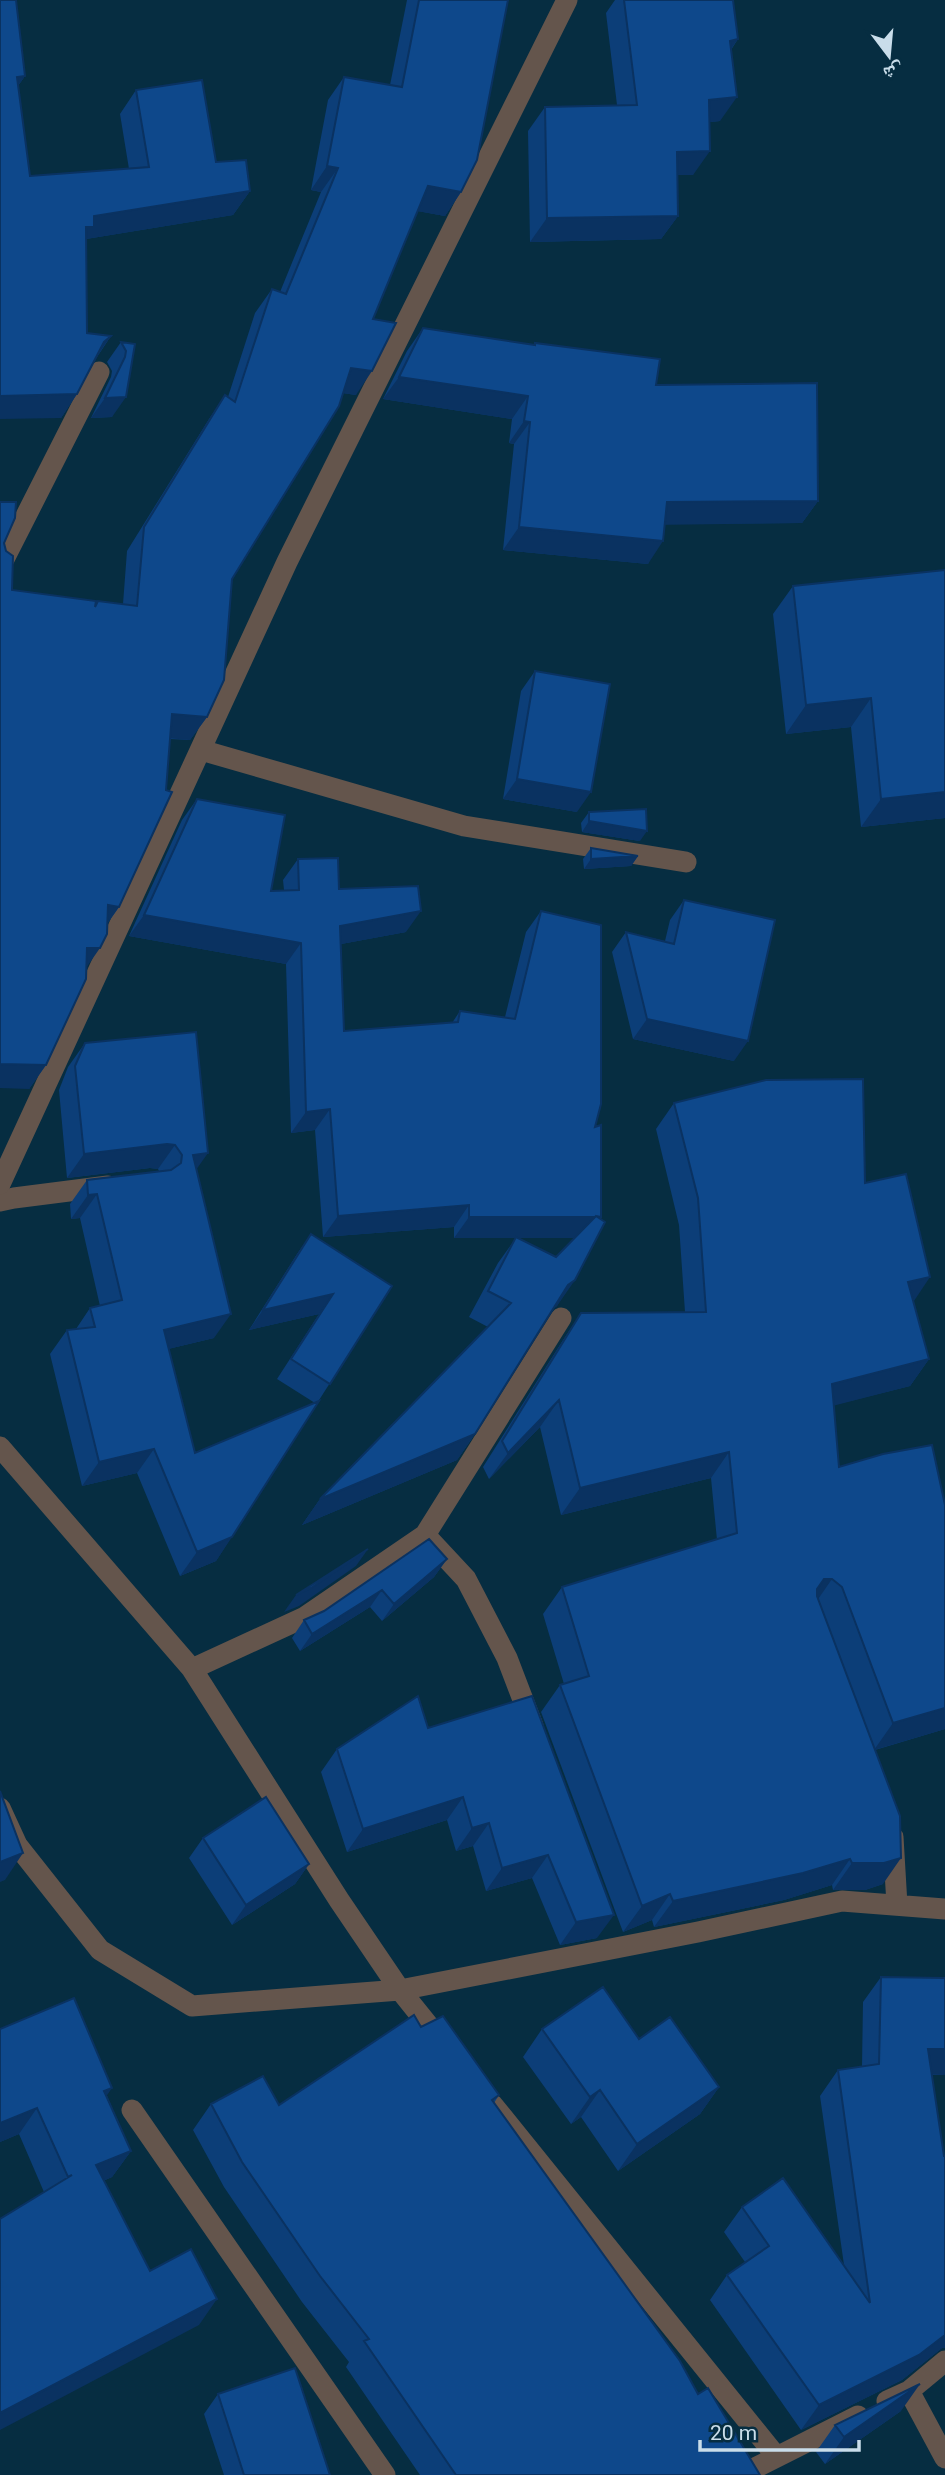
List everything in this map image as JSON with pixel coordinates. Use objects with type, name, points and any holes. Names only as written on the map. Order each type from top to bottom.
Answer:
[{"type":"street","points":[[0,1184],[288,562],[567,0]]},
{"type":"street","points":[[0,567],[99,372]]},
{"type":"street","points":[[201,750],[464,826],[686,862]]},
{"type":"street","points":[[0,1201],[124,1184]]},
{"type":"street","points":[[192,1669],[305,1616],[425,1535],[561,1318]]},
{"type":"street","points":[[0,1447],[192,1669],[339,1900],[400,1990],[461,2066]]},
{"type":"street","points":[[425,1535],[466,1579],[508,1658],[540,1746]]},
{"type":"street","points":[[0,1808],[17,1845],[100,1951],[192,2006],[400,1990],[842,1901],[945,1909]]},
{"type":"street","points":[[884,1814],[894,1840],[897,1905]]},
{"type":"street","points":[[605,1923],[615,1948]]},
{"type":"street","points":[[479,2087],[776,2456]]},
{"type":"street","points":[[132,2110],[385,2475]]},
{"type":"street","points":[[741,2475],[909,2390],[945,2361]]},
{"type":"street","points":[[909,2390],[945,2458]]},
{"type":"building","points":[[0,0],[16,0],[25,76],[17,77],[30,176],[149,167],[136,90],[202,80],[216,162],[246,160],[250,191],[94,216],[94,227],[86,227],[87,333],[111,336],[104,342],[77,394],[0,396]]},
{"type":"building","points":[[419,0],[508,0],[477,160],[461,192],[428,186],[373,319],[396,323],[372,371],[351,368],[339,406],[232,579],[224,680],[207,717],[172,714],[166,790],[172,792],[119,907],[108,905],[107,934],[100,948],[87,948],[86,979],[46,1065],[0,1064],[0,502],[16,502],[15,518],[4,543],[6,551],[13,556],[12,590],[96,601],[95,607],[98,601],[137,606],[144,527],[225,395],[235,402],[272,289],[286,294],[338,168],[327,166],[344,77],[402,87]]},
{"type":"building","points":[[624,0],[733,0],[738,39],[730,41],[737,97],[709,100],[710,151],[677,152],[678,216],[547,218],[545,107],[637,105]]},
{"type":"building","points":[[423,328],[535,345],[660,359],[656,385],[817,383],[818,501],[667,502],[663,541],[519,527],[530,422],[524,421],[528,396],[399,377]]},
{"type":"building","points":[[121,342],[135,344],[126,397],[105,398],[125,357],[126,351]]},
{"type":"building","points":[[945,570],[945,792],[881,799],[871,698],[806,705],[793,586]]},
{"type":"building","points":[[535,671],[610,684],[591,792],[517,779]]},
{"type":"building","points":[[197,799],[285,815],[271,891],[299,890],[298,859],[338,858],[339,889],[418,886],[421,911],[340,926],[344,1031],[458,1022],[460,1011],[515,1019],[541,911],[601,925],[601,1104],[595,1127],[601,1125],[601,1217],[469,1217],[469,1205],[338,1216],[330,1109],[306,1112],[301,943],[144,915]]},
{"type":"building","points":[[646,809],[647,831],[589,821],[589,812]]},
{"type":"building","points":[[591,848],[638,856],[591,859]]},
{"type":"building","points":[[684,900],[775,920],[748,1041],[647,1019],[626,932],[674,944]]},
{"type":"building","points":[[196,1032],[208,1153],[193,1155],[231,1314],[164,1330],[195,1453],[319,1401],[232,1537],[197,1552],[154,1449],[99,1462],[67,1330],[95,1327],[90,1308],[122,1300],[97,1194],[88,1195],[87,1180],[171,1170],[181,1163],[182,1155],[175,1145],[167,1144],[84,1154],[75,1066],[85,1043]]},
{"type":"building","points":[[863,1079],[865,1183],[906,1174],[930,1277],[908,1282],[929,1359],[832,1384],[839,1467],[883,1454],[932,1445],[945,1505],[945,1708],[893,1723],[842,1587],[832,1579],[824,1579],[817,1589],[817,1596],[900,1816],[901,1858],[884,1863],[852,1863],[850,1859],[803,1873],[673,1901],[670,1894],[642,1906],[560,1685],[589,1676],[562,1587],[737,1533],[729,1452],[580,1488],[559,1400],[508,1453],[502,1441],[581,1313],[706,1312],[698,1198],[674,1103],[766,1080]]},
{"type":"building","points":[[596,1216],[605,1222],[575,1280],[568,1285],[475,1434],[320,1499],[511,1303],[488,1291],[516,1237],[556,1257]]},
{"type":"building","points":[[311,1234],[392,1286],[330,1384],[291,1359],[333,1294],[263,1310]]},
{"type":"building","points":[[429,1539],[447,1559],[394,1604],[382,1590],[312,1634],[304,1620],[324,1611]]},
{"type":"building","points":[[368,1549],[311,1588],[296,1595]]},
{"type":"building","points":[[418,1696],[428,1728],[532,1696],[614,1915],[576,1922],[548,1855],[502,1868],[489,1823],[472,1828],[463,1797],[363,1829],[337,1749]]},
{"type":"building","points":[[0,1791],[23,1853],[0,1862]]},
{"type":"building","points":[[266,1797],[309,1864],[246,1905],[203,1838]]},
{"type":"building","points":[[881,1977],[945,1978],[945,2049],[928,2049],[945,2156],[945,2335],[919,2355],[819,2405],[727,2275],[769,2246],[742,2207],[783,2178],[870,2303],[838,2070],[879,2064]]},
{"type":"building","points":[[603,1987],[639,2039],[670,2017],[719,2087],[637,2144],[600,2090],[590,2097],[542,2029]]},
{"type":"building","points":[[74,1998],[112,2088],[104,2091],[131,2151],[96,2165],[150,2271],[191,2249],[217,2299],[0,2413],[0,2219],[72,2175],[68,2177],[37,2108],[0,2123],[0,2029]]},
{"type":"building","points":[[414,2015],[421,2027],[443,2016],[499,2095],[492,2100],[680,2361],[698,2394],[708,2388],[760,2475],[456,2475],[364,2341],[369,2339],[320,2276],[242,2162],[211,2104],[263,2076],[279,2105]]},
{"type":"building","points":[[295,2368],[330,2475],[244,2475],[218,2394]]},
{"type":"building","points":[[920,2384],[844,2437],[835,2425]]}]
